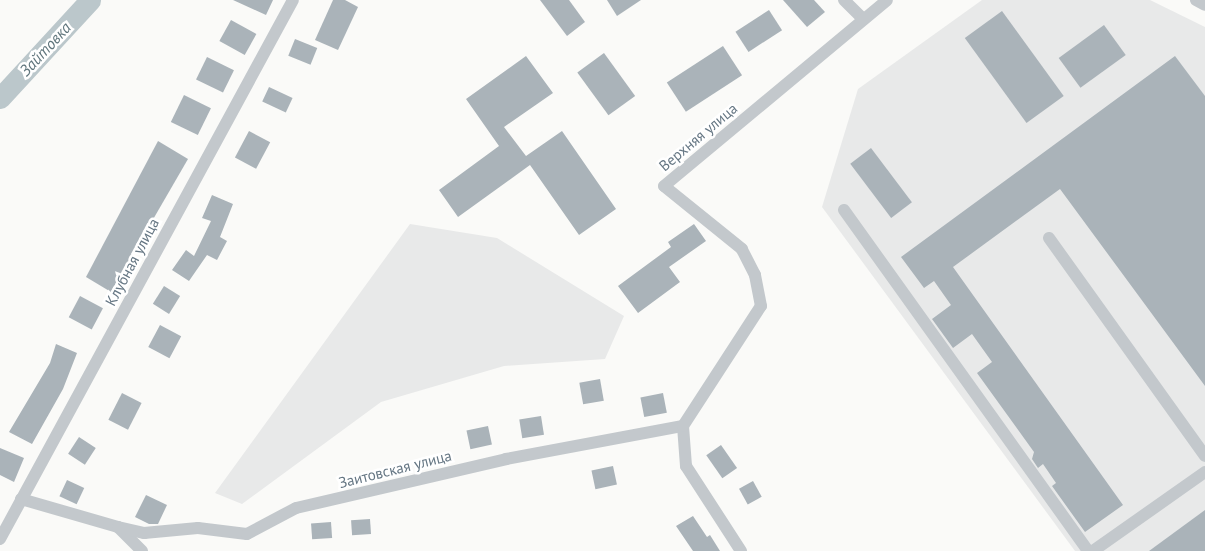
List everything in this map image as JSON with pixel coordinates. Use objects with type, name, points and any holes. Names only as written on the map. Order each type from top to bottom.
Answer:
[{"type":"street","name":"Клубная улица","points":[[0,538],[292,0]]},
{"type":"street","points":[[844,0],[864,20]]},
{"type":"street","name":"Верхняя улица","points":[[683,426],[761,306],[755,275],[742,249],[664,186],[887,0]]},
{"type":"street","points":[[1196,0],[1205,5]]},
{"type":"street","points":[[844,210],[1088,551]]},
{"type":"street","points":[[1049,238],[1205,456]]},
{"type":"street","name":"Заитовская улица","points":[[22,499],[144,533],[198,528],[247,534],[296,508],[506,459],[683,426]]},
{"type":"street","points":[[683,426],[686,466],[741,551]]},
{"type":"street","points":[[1093,551],[1205,472]]},
{"type":"street","name":"Заитовская улица","points":[[118,527],[142,551]]},
{"type":"shaded area","points":[[982,0],[1150,0],[1205,27],[1205,551],[1075,551],[822,207],[858,89]]},
{"type":"shaded area","points":[[410,224],[497,238],[624,316],[605,359],[504,366],[381,402],[242,504],[215,493]]},
{"type":"building","points":[[233,0],[273,0],[266,15]]},
{"type":"building","points":[[333,0],[345,0],[358,7],[338,50],[315,40]]},
{"type":"building","points":[[540,0],[569,0],[585,22],[567,36]]},
{"type":"building","points":[[607,0],[641,0],[617,16]]},
{"type":"building","points":[[783,0],[814,0],[825,12],[807,27]]},
{"type":"building","points":[[769,10],[782,30],[749,52],[735,32]]},
{"type":"building","points":[[1002,11],[1064,96],[1027,123],[965,38]]},
{"type":"building","points":[[231,20],[256,34],[245,55],[219,41]]},
{"type":"building","points":[[1104,25],[1126,55],[1080,88],[1059,58]]},
{"type":"building","points":[[295,39],[317,48],[311,65],[288,56]]},
{"type":"building","points":[[723,46],[742,75],[686,112],[667,82]]},
{"type":"building","points":[[604,53],[635,96],[608,115],[577,72]]},
{"type":"building","points":[[526,56],[553,93],[504,127],[526,156],[562,131],[616,209],[579,235],[530,165],[458,217],[439,190],[499,146],[466,99]]},
{"type":"building","points":[[1175,56],[1205,96],[1205,386],[1060,189],[953,267],[1123,505],[1085,532],[1052,486],[1056,483],[1043,464],[1038,468],[1032,459],[1034,452],[977,373],[992,362],[972,334],[953,348],[932,319],[951,305],[934,281],[924,288],[901,257]]},
{"type":"building","points":[[207,57],[234,70],[223,93],[196,79]]},
{"type":"building","points":[[269,87],[293,98],[286,112],[262,102]]},
{"type":"building","points":[[184,95],[211,108],[198,135],[171,122]]},
{"type":"building","points":[[249,131],[270,142],[256,169],[235,157]]},
{"type":"building","points":[[158,141],[188,159],[111,292],[86,277]]},
{"type":"building","points":[[871,148],[912,202],[891,218],[850,164]]},
{"type":"building","points":[[212,195],[233,204],[220,237],[227,241],[217,260],[207,255],[189,281],[172,270],[186,250],[194,256],[211,221],[202,218]]},
{"type":"building","points":[[694,224],[706,241],[669,267],[680,282],[638,313],[618,286],[671,247],[668,242]]},
{"type":"building","points":[[164,286],[180,296],[169,314],[153,304]]},
{"type":"building","points":[[80,296],[103,308],[92,329],[69,317]]},
{"type":"building","points":[[160,325],[181,336],[169,358],[148,347]]},
{"type":"building","points":[[56,344],[77,353],[63,389],[32,444],[9,432],[50,363]]},
{"type":"building","points":[[600,379],[604,401],[583,404],[579,383]]},
{"type":"building","points":[[122,393],[142,403],[128,430],[108,420]]},
{"type":"building","points":[[663,393],[667,413],[644,417],[640,397]]},
{"type":"building","points":[[541,416],[544,435],[522,438],[519,419]]},
{"type":"building","points":[[488,426],[492,445],[470,449],[466,431]]},
{"type":"building","points":[[79,437],[96,448],[85,465],[68,454]]},
{"type":"building","points":[[721,445],[737,468],[722,478],[706,455]]},
{"type":"building","points":[[0,448],[24,458],[14,482],[0,475]]},
{"type":"building","points":[[613,466],[617,485],[595,489],[591,471]]},
{"type":"building","points":[[67,480],[84,488],[77,504],[59,496]]},
{"type":"building","points":[[753,481],[762,497],[748,505],[739,489]]},
{"type":"building","points":[[146,495],[167,505],[158,524],[149,524],[135,517]]},
{"type":"building","points":[[1205,510],[1205,551],[1149,551]]},
{"type":"building","points":[[693,516],[707,537],[710,535],[720,551],[693,551],[676,526]]},
{"type":"building","points":[[370,519],[371,534],[352,535],[351,520]]},
{"type":"building","points":[[331,522],[332,538],[312,539],[311,523]]},
{"type":"waterway","name":"Зайтовка","points":[[0,98],[90,0]]}]
